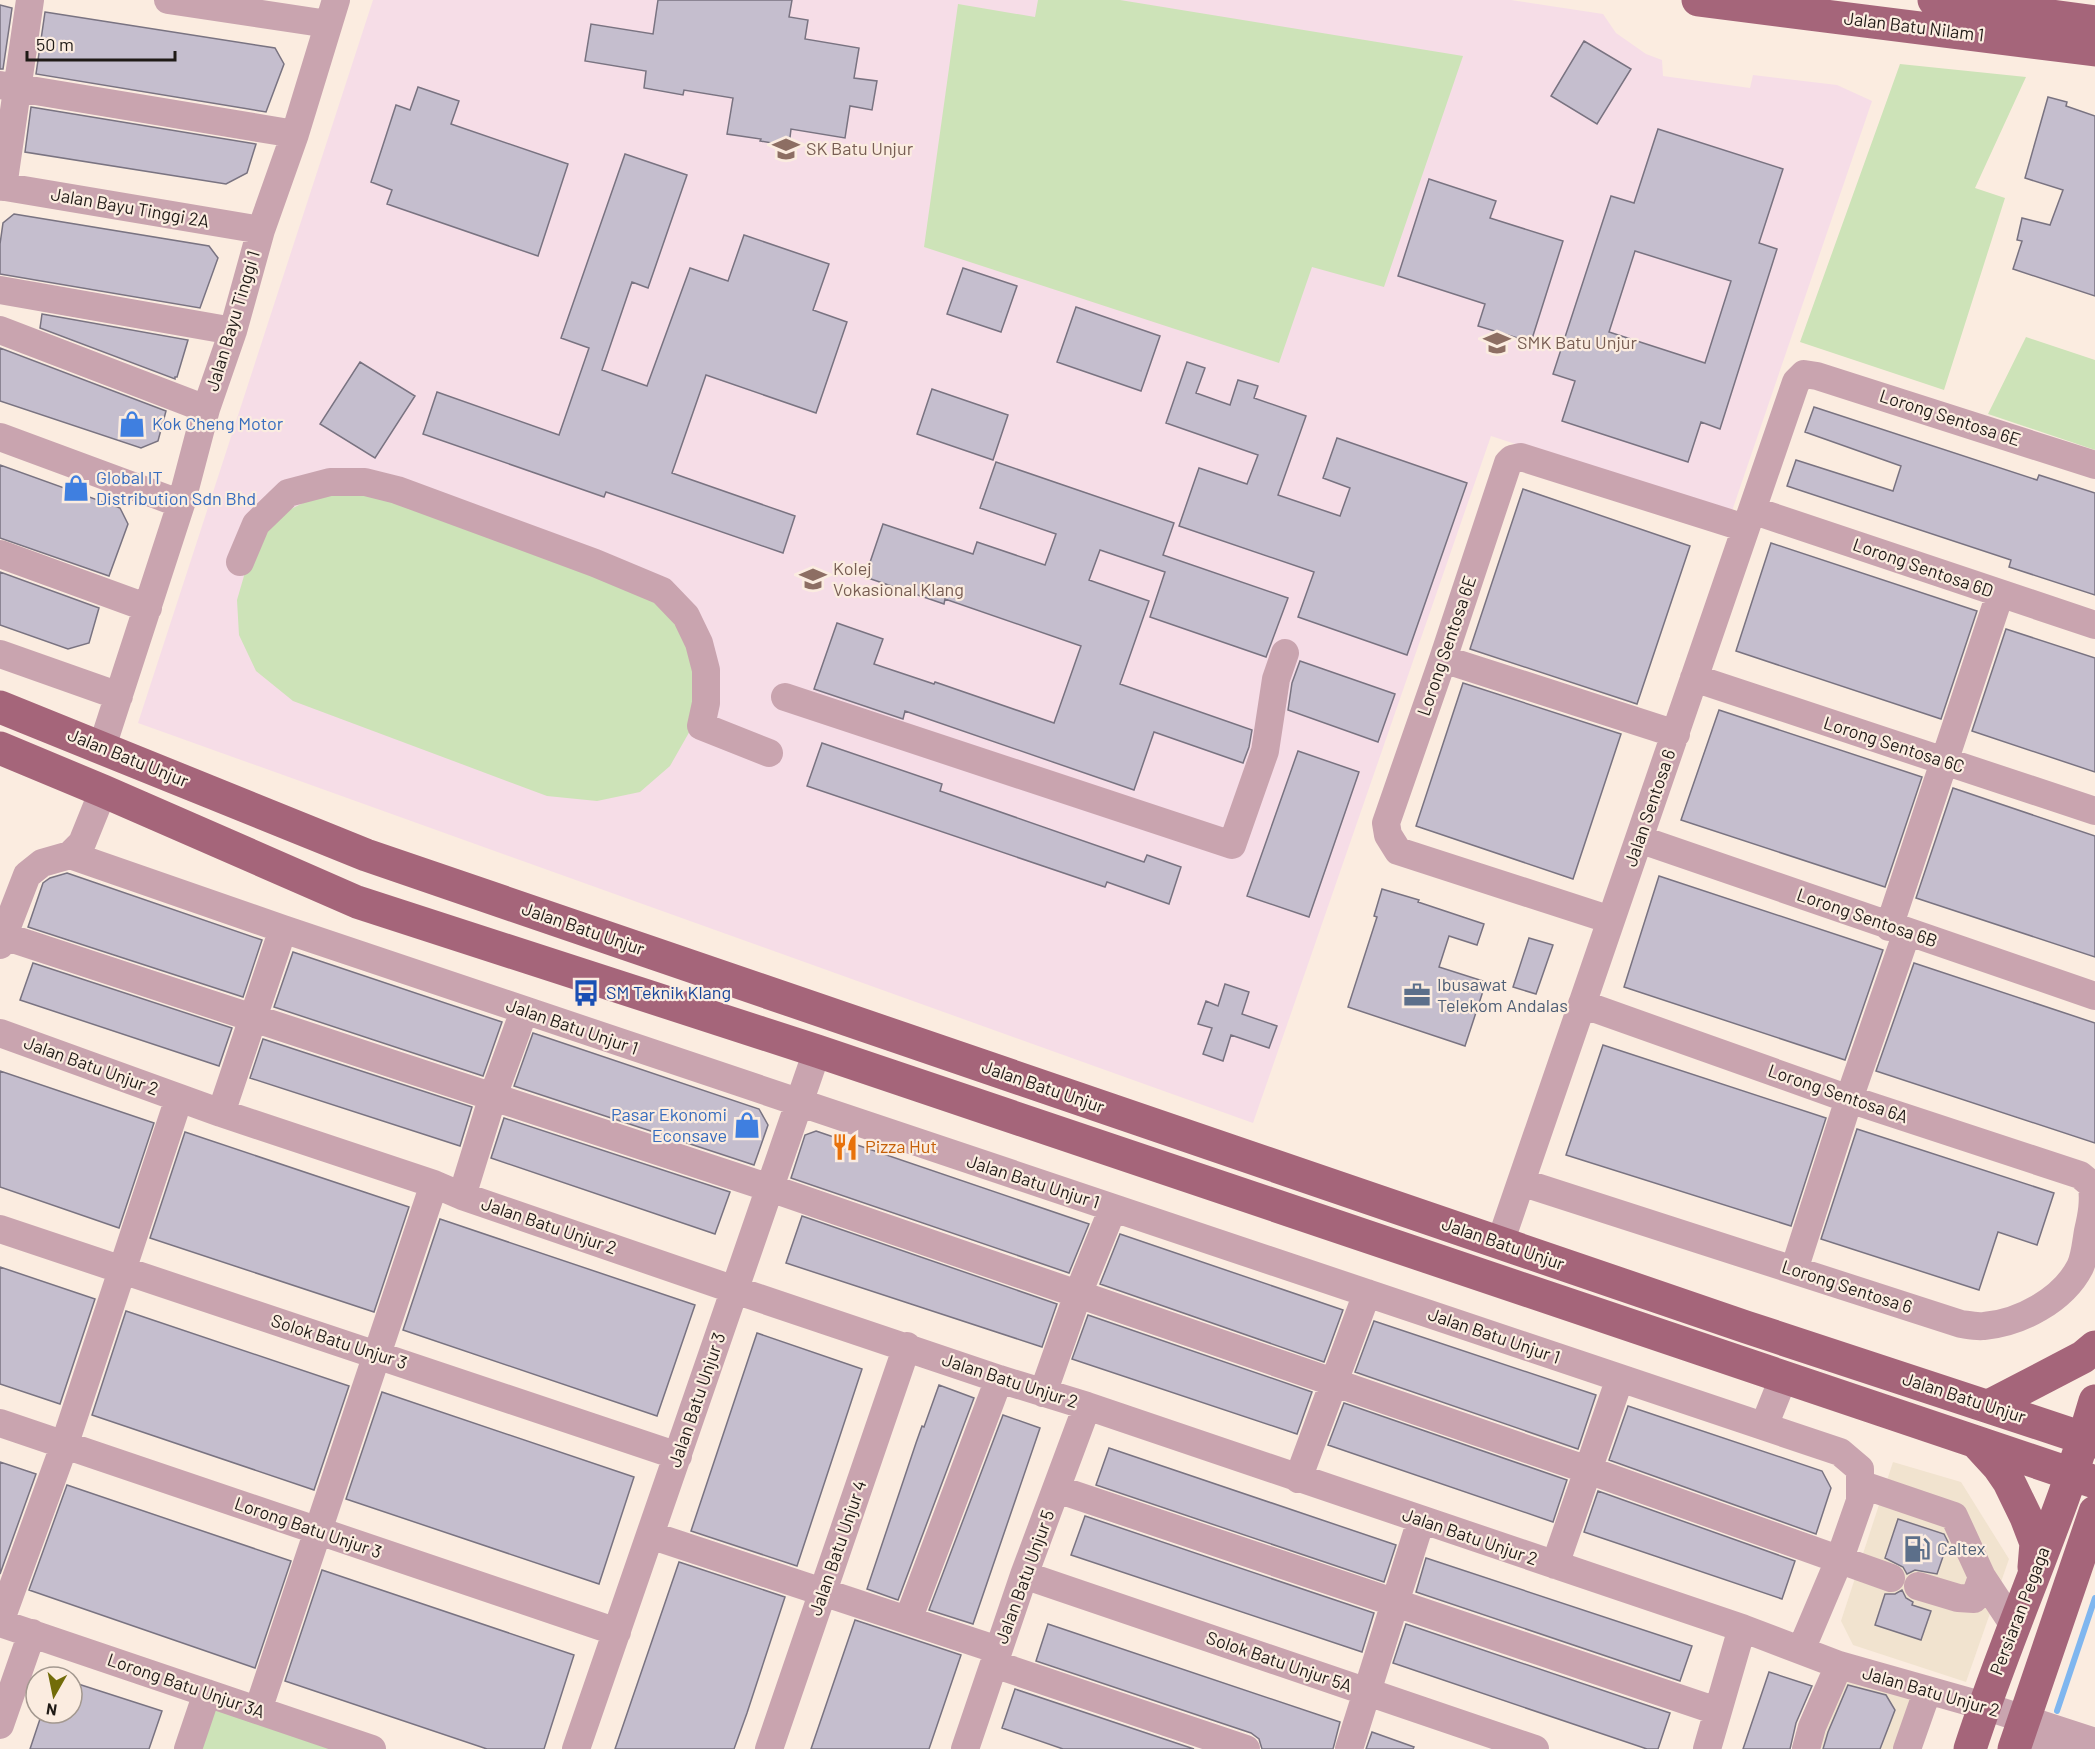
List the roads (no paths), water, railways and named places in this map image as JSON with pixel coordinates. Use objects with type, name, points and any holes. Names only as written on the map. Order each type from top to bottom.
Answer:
[{"type":"main road","name":"Jalan Batu Nilam 1","points":[[1698,0],[2095,51]]},
{"type":"main road","name":"Jalan Batu Nilam 1","points":[[1935,0],[2095,22]]},
{"type":"main road","name":"Jalan Batu Unjur","points":[[0,707],[366,855],[1746,1327],[2090,1440]]},
{"type":"main road","name":"Jalan Batu Unjur","points":[[0,748],[357,902],[817,1051],[2084,1478]]},
{"type":"main road","points":[[792,1001],[816,1032],[817,1051]]},
{"type":"main road","points":[[1989,1406],[2083,1358],[2095,1347]]},
{"type":"main road","name":"Persiaran Pegaga","points":[[1970,1749],[2033,1578],[2084,1478],[2095,1401]]},
{"type":"main road","points":[[1974,1441],[2004,1474],[2026,1517],[2036,1543],[2033,1578]]},
{"type":"main road","name":"Persiaran Pegaga","points":[[2019,1739],[2095,1512]]},
{"type":"main road","points":[[2068,1589],[2095,1559]]},
{"type":"street","points":[[2,186],[8,86],[30,0]]},
{"type":"street","points":[[168,0],[332,12]]},
{"type":"street","name":"Jalan Bayu Tinggi 1","points":[[102,747],[182,504],[206,409],[233,331],[261,230],[295,134],[332,12]]},
{"type":"street","points":[[8,86],[295,134]]},
{"type":"street","name":"Jalan Bayu Tinggi 2A","points":[[2,186],[261,230]]},
{"type":"street","points":[[0,290],[233,331]]},
{"type":"street","points":[[0,330],[206,409]]},
{"type":"street","name":"Lorong Sentosa 6E","points":[[1804,374],[1817,376],[2095,465]]},
{"type":"street","name":"Jalan Sentosa 6","points":[[1500,1243],[1748,519],[1796,382],[1804,374]]},
{"type":"street","points":[[0,437],[182,504]]},
{"type":"street","name":"Lorong Sentosa 6E","points":[[1611,920],[1398,851],[1388,835],[1386,823],[1508,463],[1512,459],[1521,457],[1748,519]]},
{"type":"street","points":[[240,562],[256,524],[288,494],[330,482],[365,482],[397,490],[595,563],[662,591],[686,616],[699,643],[706,670],[706,703],[701,726],[769,753]]},
{"type":"street","name":"Lorong Sentosa 6D","points":[[1748,519],[2000,594],[2095,625]]},
{"type":"street","points":[[0,554],[148,608]]},
{"type":"street","points":[[1794,1270],[1849,1099],[1944,762],[2000,594]]},
{"type":"street","points":[[785,698],[1232,845],[1265,751],[1276,679],[1285,653]]},
{"type":"street","points":[[0,654],[119,696]]},
{"type":"street","points":[[1443,659],[1676,734]]},
{"type":"street","name":"Lorong Sentosa 6C","points":[[1694,678],[2095,811]]},
{"type":"street","points":[[103,791],[82,843],[70,855],[42,863],[27,875],[2,940],[254,1017],[770,1188],[1333,1384],[1588,1470],[1891,1578]]},
{"type":"street","name":"Lorong Sentosa 6B","points":[[1639,839],[2095,996]]},
{"type":"street","name":"Jalan Batu Unjur 1","points":[[70,855],[524,1011],[1840,1452],[1860,1469],[1860,1484]]},
{"type":"street","points":[[221,1113],[283,929]]},
{"type":"street","name":"Lorong Sentosa 6A","points":[[1582,1004],[1849,1099],[2080,1175],[2091,1185]]},
{"type":"street","points":[[462,1196],[493,1096],[524,1011]]},
{"type":"street","name":"Jalan Batu Unjur 2","points":[[0,1033],[221,1113],[434,1184],[462,1196],[735,1290],[999,1379],[1087,1406],[1742,1628],[1839,1665],[1984,1707],[2019,1739],[2074,1744]]},
{"type":"street","name":"Jalan Batu Unjur 3","points":[[576,1749],[817,1051]]},
{"type":"street","points":[[0,1622],[64,1446],[179,1098]]},
{"type":"street","name":"Lorong Sentosa 6","points":[[1521,1182],[1961,1324],[1983,1326],[2001,1323],[2028,1313],[2048,1301],[2070,1283],[2081,1265],[2094,1202],[2091,1185]]},
{"type":"street","points":[[258,1710],[434,1184]]},
{"type":"street","points":[[1043,1392],[1078,1294],[1113,1208]]},
{"type":"street","name":"Solok Batu Unjur 3","points":[[0,1229],[678,1456]]},
{"type":"street","points":[[1298,1479],[1366,1293]]},
{"type":"street","name":"Jalan Batu Unjur 4","points":[[770,1749],[907,1347]]},
{"type":"street","points":[[1764,1426],[1784,1376]]},
{"type":"street","points":[[1555,1565],[1620,1378]]},
{"type":"street","points":[[908,1620],[999,1379]]},
{"type":"street","name":"Jalan Batu Unjur 5","points":[[965,1749],[1024,1575],[1087,1406]]},
{"type":"street","name":"Lorong Batu Unjur 3","points":[[0,1423],[617,1632]]},
{"type":"street","points":[[1801,1650],[1840,1558],[1860,1501],[1860,1484],[1954,1516],[1982,1577],[2014,1627]]},
{"type":"street","points":[[1057,1489],[1717,1712]]},
{"type":"street","points":[[1349,1749],[1421,1520]]},
{"type":"street","points":[[650,1535],[908,1620],[996,1657],[1246,1749]]},
{"type":"street","name":"Solok Batu Unjur 5A","points":[[1024,1575],[1535,1749]]},
{"type":"street","points":[[1918,1586],[1958,1598],[1974,1599],[1982,1577]]},
{"type":"street","name":"Lorong Batu Unjur 3A","points":[[0,1622],[372,1749]]},
{"type":"street","points":[[1707,1749],[1742,1628]]},
{"type":"street","points":[[0,1725],[32,1633]]},
{"type":"street","points":[[1806,1749],[1812,1727],[1839,1665]]},
{"type":"street","points":[[1907,1749],[1927,1692]]},
{"type":"street","points":[[188,1749],[207,1693]]},
{"type":"waterway","points":[[2057,1711],[2095,1598]]},
{"type":"place","name":"SK Batu Unjur","points":[[786,149]]},
{"type":"place","name":"SMK Batu Unjur","points":[[1497,343]]},
{"type":"place","name":"Kok Cheng Motor","points":[[132,424]]},
{"type":"place","name":"Global IT Distribution Sdn Bhd","points":[[76,488]]},
{"type":"place","name":"Kolej Vokasional Klang","points":[[813,579]]},
{"type":"place","name":"SM Teknik Klang","points":[[586,993]]},
{"type":"place","name":"Ibusawat Telekom Andalas","points":[[1417,995]]},
{"type":"place","name":"Pasar Ekonomi Econsave","points":[[747,1125]]},
{"type":"place","name":"Pizza Hut","points":[[845,1147]]},
{"type":"place","name":"Caltex","points":[[1917,1549]]}]
